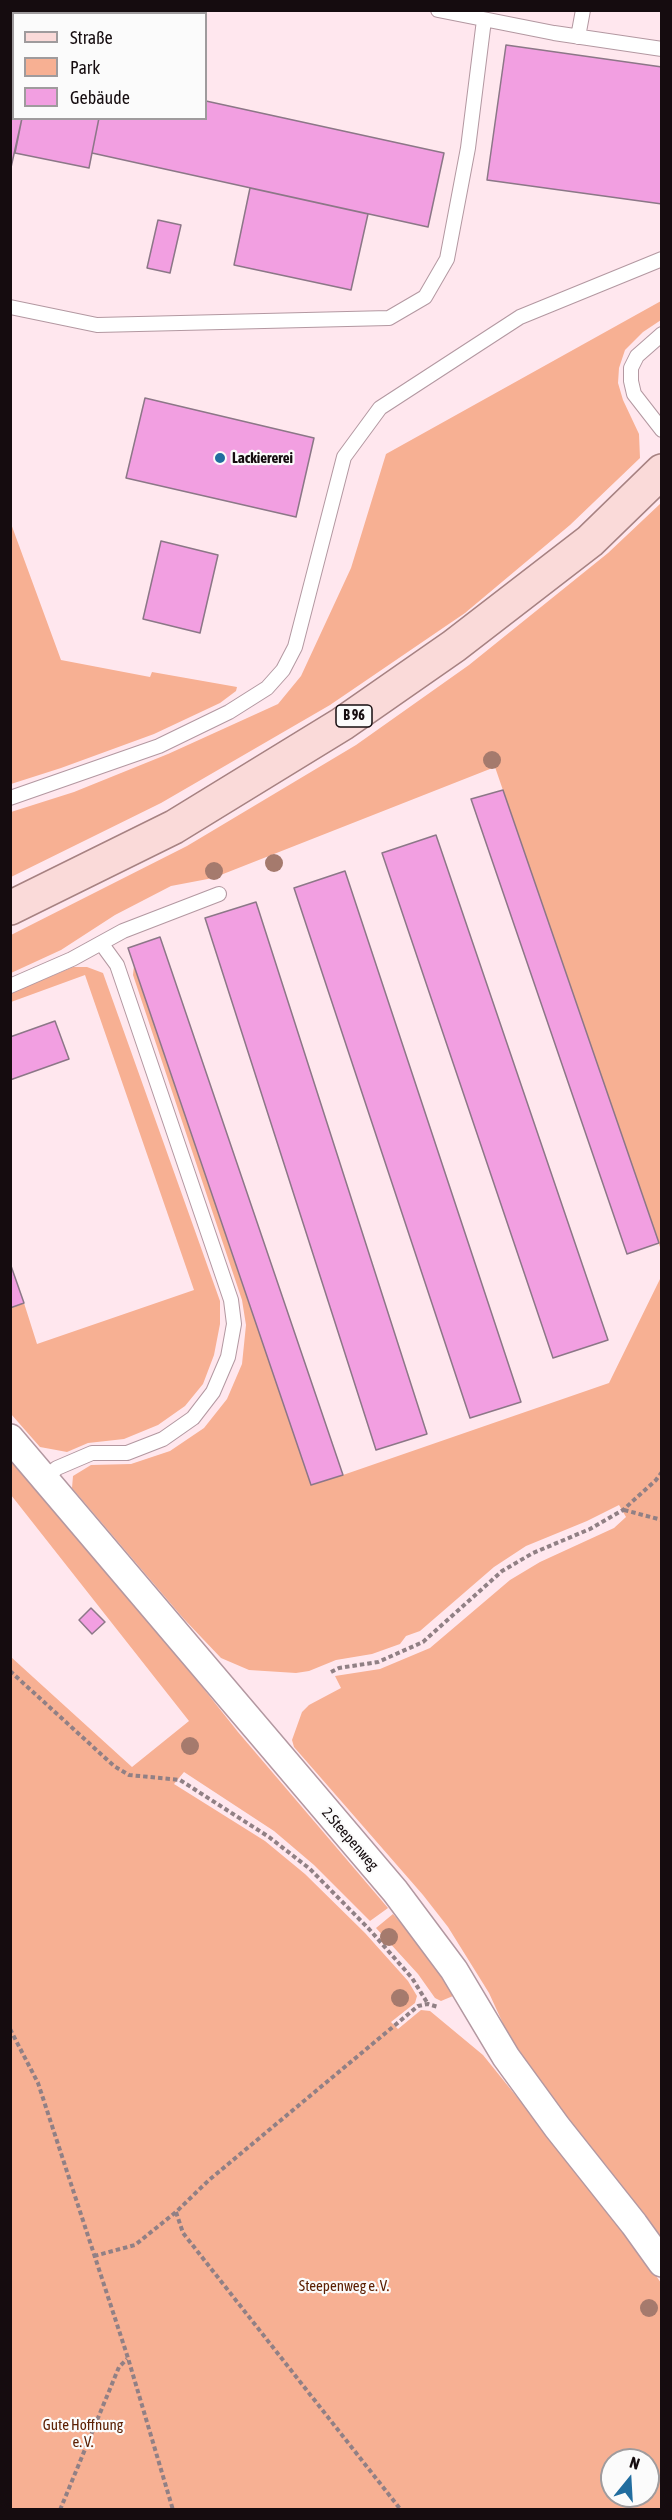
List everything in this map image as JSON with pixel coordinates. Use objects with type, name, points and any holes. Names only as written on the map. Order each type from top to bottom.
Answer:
[{"type":"main road","name":"B 96","points":[[10,908],[174,827],[342,724],[454,646],[590,541],[662,471]]},
{"type":"street","name":"2.Steepenweg","points":[[10,1438],[395,1891],[472,1998],[513,2066],[662,2263]]},
{"type":"lane","points":[[438,10],[578,37],[662,49]]},
{"type":"lane","points":[[578,37],[583,10]]},
{"type":"lane","points":[[10,307],[97,325],[389,318],[425,297],[447,259],[468,148],[484,20]]},
{"type":"lane","points":[[10,798],[159,746],[229,712],[267,688],[283,670],[295,647],[344,457],[380,408],[520,317],[662,259]]},
{"type":"lane","points":[[662,334],[637,356],[631,368],[631,381],[634,394],[662,430]]},
{"type":"lane","points":[[10,986],[72,959],[123,931],[219,894]]},
{"type":"lane","points":[[45,1478],[57,1468],[92,1453],[127,1453],[163,1439],[193,1418],[213,1392],[228,1357],[234,1324],[231,1300],[117,965],[101,943]]},
{"type":"path","points":[[331,1672],[339,1668],[378,1662],[423,1642],[502,1571],[533,1553],[590,1529],[623,1510],[662,1472]]},
{"type":"path","points":[[623,1510],[662,1520]]},
{"type":"path","points":[[10,1671],[114,1766],[129,1775],[180,1780],[269,1837],[310,1869],[369,1929],[412,1978],[428,2004]]},
{"type":"path","points":[[369,1929],[373,1925]]},
{"type":"path","points":[[94,2256],[135,2245],[176,2212],[209,2180],[418,2007],[428,2004],[442,2008],[461,2005],[472,1998]]},
{"type":"path","points":[[10,2029],[38,2083],[128,2358],[173,2510]]},
{"type":"path","points":[[176,2212],[183,2234],[401,2510]]},
{"type":"path","points":[[60,2510],[119,2367],[128,2358]]},
{"type":"green space","points":[[661,301],[661,320],[643,332],[625,350],[619,368],[618,383],[623,400],[639,434],[640,458],[570,525],[465,613],[330,705],[161,803],[11,877],[11,812],[74,792],[168,754],[278,704],[301,676],[351,568],[386,454]]},
{"type":"green space","points":[[661,503],[661,1250],[495,767],[213,878],[171,886],[115,915],[61,950],[11,973],[11,935],[187,846],[356,745],[469,665],[608,553]]},
{"type":"green space","points":[[10,521],[61,660],[150,677],[152,672],[237,687],[236,691],[220,703],[154,734],[11,784]]},
{"type":"green space","points":[[134,965],[343,1475],[609,1383],[661,1277],[661,2241],[606,2165],[574,2133],[516,2052],[489,1993],[448,1927],[423,1895],[294,1747],[292,1740],[302,1712],[309,1705],[341,1688],[335,1676],[380,1669],[430,1648],[510,1580],[540,1562],[614,1528],[626,1517],[619,1505],[526,1546],[494,1567],[420,1631],[406,1636],[400,1644],[372,1654],[336,1660],[309,1671],[296,1673],[249,1670],[221,1658],[183,1618],[72,1488],[73,1476],[91,1465],[131,1464],[170,1451],[204,1428],[227,1399],[242,1364],[246,1325],[242,1300],[133,975]]},
{"type":"green space","points":[[73,967],[87,967],[103,973],[220,1301],[220,1324],[214,1355],[203,1384],[185,1406],[158,1425],[124,1439],[88,1443],[67,1452],[40,1447],[11,1414],[11,1308],[24,1303],[37,1344],[194,1290],[85,975],[11,1002],[11,993]]},
{"type":"green space","name":"Steepenweg e. V.","points":[[10,1458],[388,1908],[370,1921],[314,1865],[274,1831],[184,1772],[174,1784],[265,1841],[305,1874],[365,1933],[408,1981],[417,1996],[415,2003],[391,2022],[398,2029],[421,2010],[430,2011],[483,2055],[626,2232],[661,2283],[661,2509],[11,2509],[11,1657],[132,1767],[189,1721],[11,1495]]},
{"type":"green space","points":[[393,1914],[446,1976],[455,1991],[453,1996],[441,2001],[435,1998],[418,1974],[376,1928]]},
{"type":"building","points":[[44,10],[121,10],[121,12],[44,12]]},
{"type":"building","points":[[506,45],[662,67],[662,204],[487,180]]},
{"type":"building","points":[[10,98],[12,98],[12,120],[22,120],[10,172]]},
{"type":"building","points":[[207,101],[444,153],[428,227],[92,153],[99,120],[207,120]]},
{"type":"building","points":[[22,120],[99,120],[89,168],[15,153]]},
{"type":"building","points":[[250,188],[368,214],[351,290],[234,265]]},
{"type":"building","points":[[158,220],[181,225],[170,273],[147,268]]},
{"type":"building","name":"Lackiererei","points":[[145,398],[314,438],[296,517],[126,478]]},
{"type":"building","points":[[161,541],[218,555],[200,633],[143,619]]},
{"type":"building","points":[[503,790],[659,1243],[627,1254],[471,799]]},
{"type":"building","points":[[436,835],[608,1340],[553,1358],[382,853]]},
{"type":"building","points":[[345,871],[521,1402],[470,1418],[294,888]]},
{"type":"building","points":[[256,902],[427,1434],[376,1450],[205,918]]},
{"type":"building","points":[[160,937],[343,1475],[311,1485],[128,948]]},
{"type":"building","points":[[55,1021],[69,1059],[10,1080],[10,1037]]},
{"type":"building","points":[[10,1263],[24,1303],[10,1308]]},
{"type":"building","points":[[91,1608],[105,1622],[92,1634],[79,1620]]},
{"type":"place","name":"Lackiererei","points":[[220,458]]},
{"type":"park label","name":"Gute Hoffnung e. V.","points":[[83,2434]]}]
